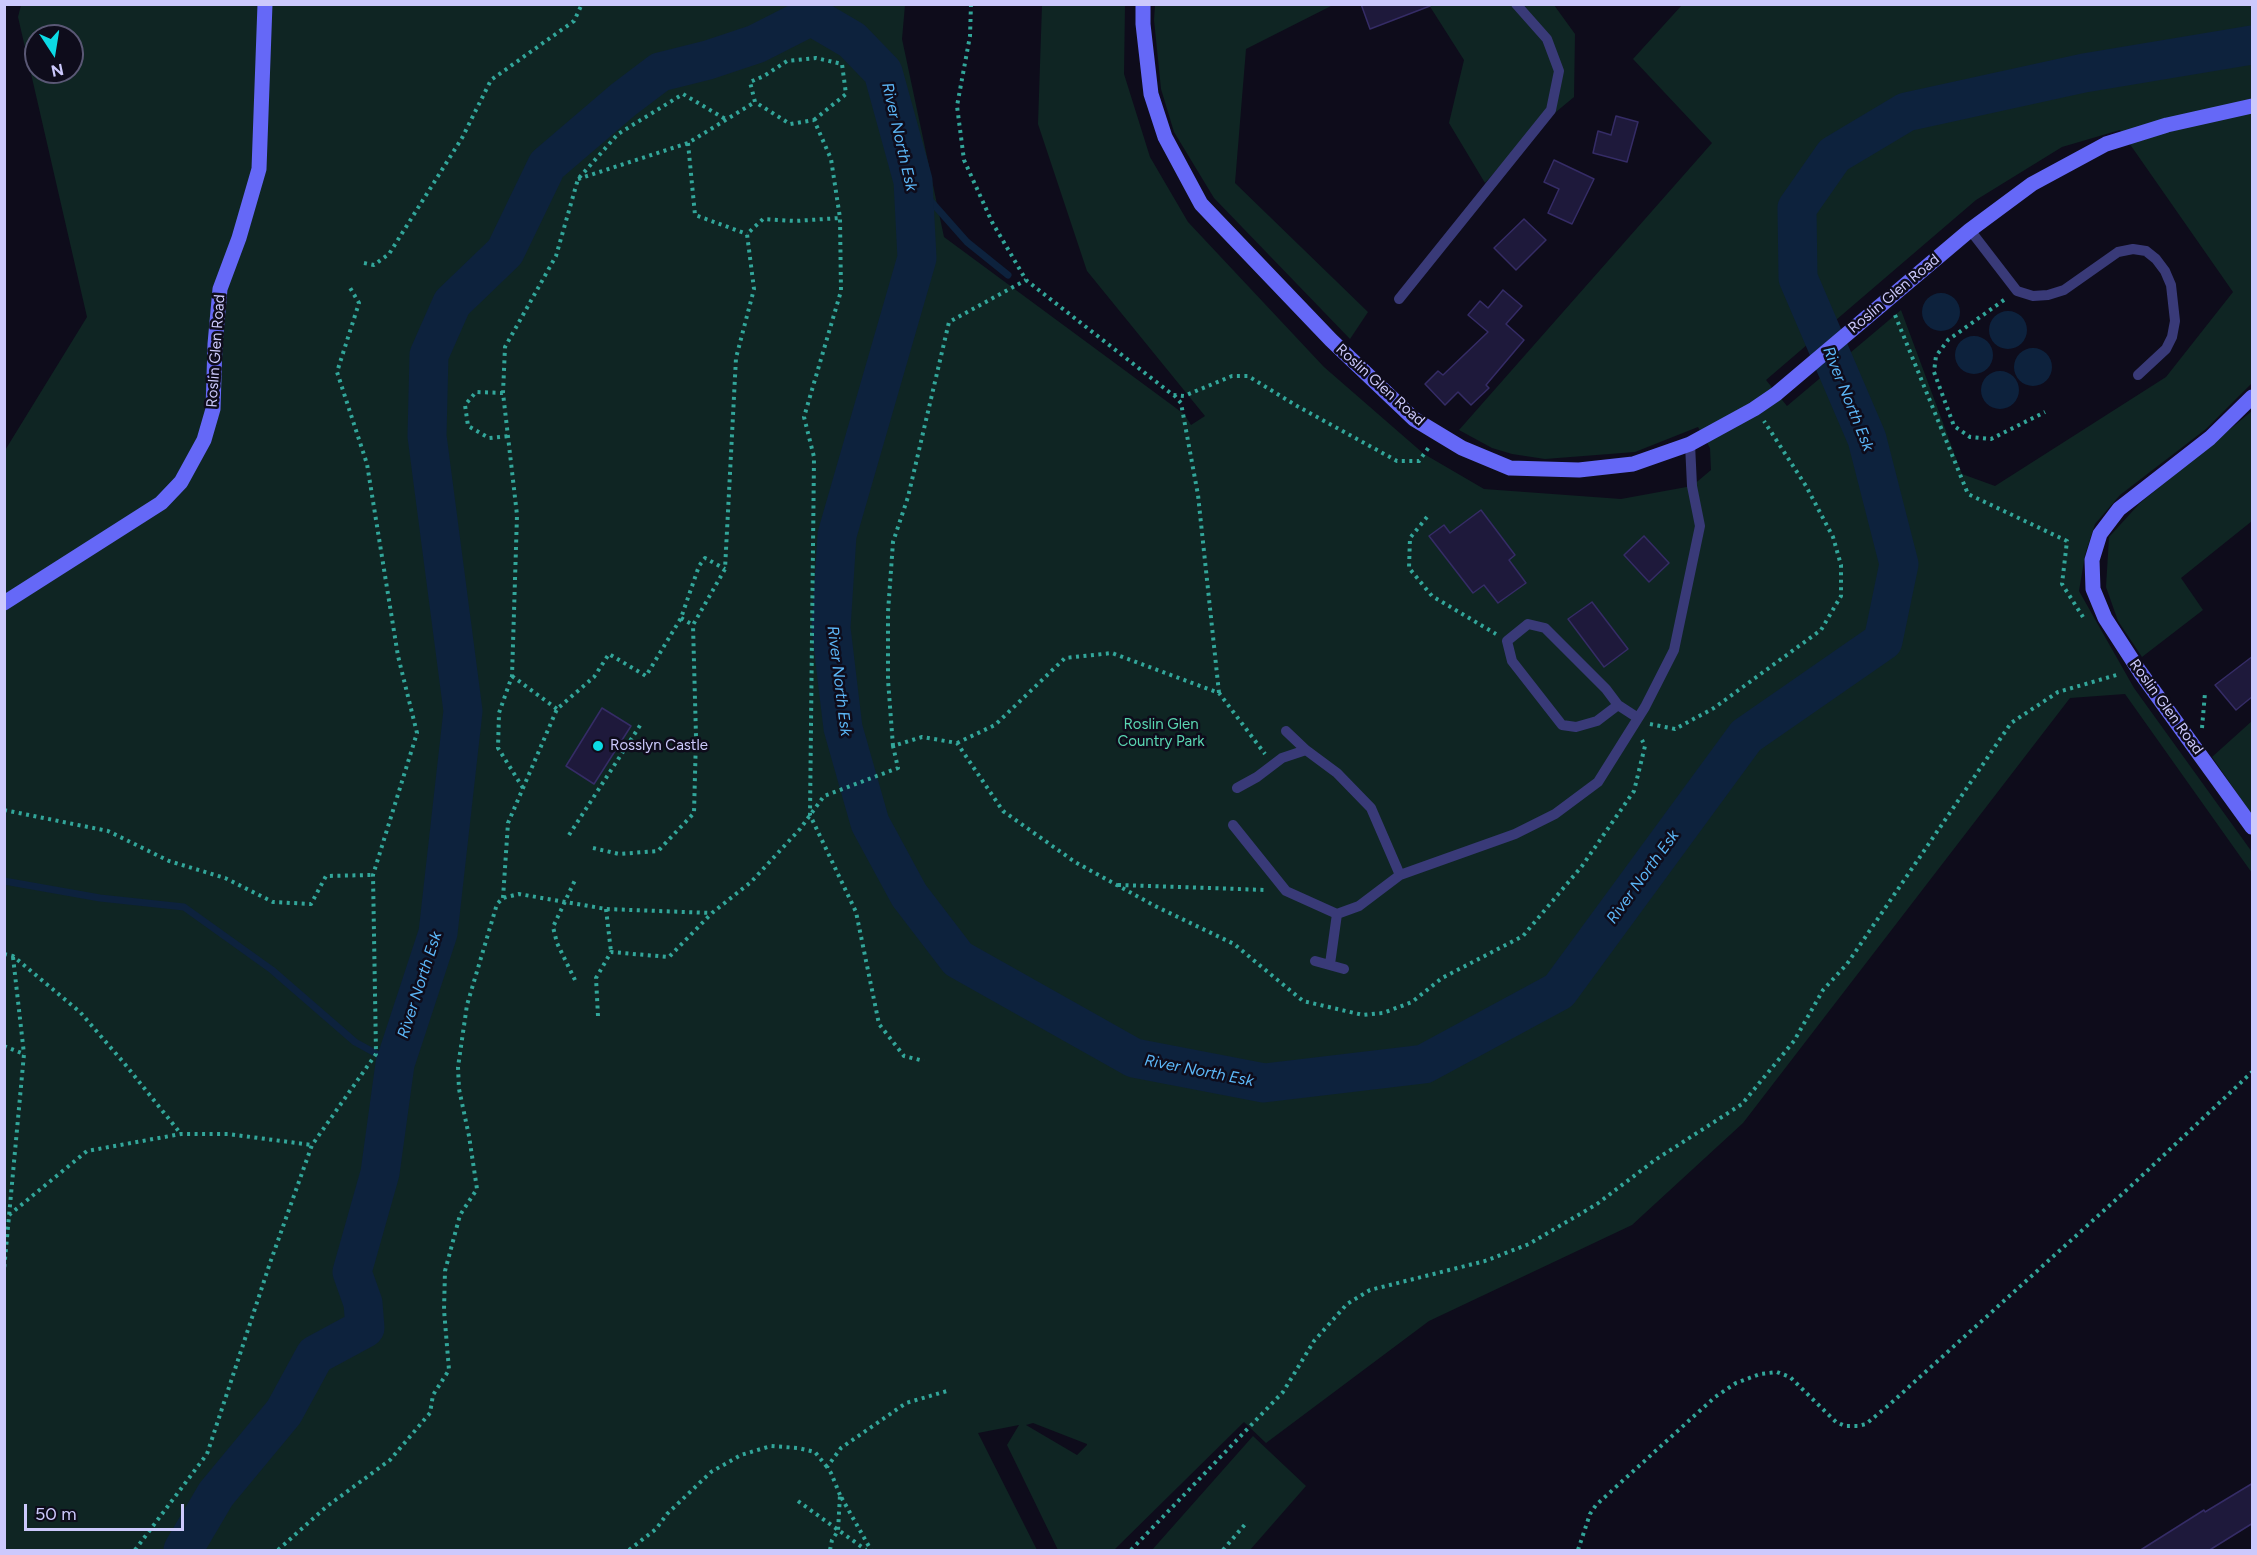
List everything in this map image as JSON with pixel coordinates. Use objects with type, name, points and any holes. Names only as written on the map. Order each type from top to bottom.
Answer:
[{"type":"main road","name":"Roslin Glen Road","points":[[4,603],[161,503],[181,482],[204,440],[213,409],[220,289],[239,238],[259,169],[264,4]]},
{"type":"main road","name":"Roslin Glen Road","points":[[1143,4],[1151,94],[1165,137],[1201,204],[1331,340],[1414,419],[1462,448],[1510,468],[1579,471],[1633,464],[1689,444],[1754,410],[1776,394],[1970,230],[2032,184],[2106,144],[2167,125],[2253,106]]},
{"type":"main road","name":"Roslin Glen Road","points":[[2253,397],[2210,438],[2119,509],[2100,534],[2092,560],[2093,589],[2105,618],[2140,672],[2253,827]]},
{"type":"lane","points":[[1399,299],[1551,110],[1559,71],[1547,39],[1516,4]]},
{"type":"lane","points":[[1970,230],[2017,291],[2033,296],[2048,295],[2064,290],[2118,252],[2133,249],[2146,251],[2156,258],[2165,271],[2175,303],[2175,321],[2172,337],[2166,349],[2138,375]]},
{"type":"lane","points":[[1233,825],[1286,891],[1336,914],[1359,906],[1400,875],[1515,834],[1555,814],[1598,782],[1637,720],[1674,650],[1700,526],[1692,486],[1689,444]]},
{"type":"lane","points":[[1618,705],[1597,721],[1576,726],[1562,725],[1512,661],[1507,641],[1528,624],[1545,628],[1606,689],[1618,705],[1637,720]]},
{"type":"lane","points":[[1286,731],[1306,750],[1337,773],[1371,808],[1400,875]]},
{"type":"lane","points":[[1237,788],[1282,758],[1306,750]]},
{"type":"lane","points":[[1330,964],[1336,914]]},
{"type":"lane","points":[[1315,961],[1344,969]]},
{"type":"path","points":[[364,263],[374,265],[389,254],[462,138],[491,80],[574,21],[582,4]]},
{"type":"path","points":[[971,4],[970,36],[957,106],[964,160],[992,222],[1026,280],[1173,395],[1180,403],[1198,495],[1219,693],[1274,765]]},
{"type":"path","points":[[816,57],[842,64],[846,94],[814,120],[790,124],[755,102],[750,82],[787,62],[816,57]]},
{"type":"path","points":[[523,788],[498,748],[499,713],[512,676],[517,515],[503,393],[505,347],[556,256],[578,179],[618,134],[683,94],[727,120]]},
{"type":"path","points":[[578,179],[688,143],[755,102]]},
{"type":"path","points":[[814,120],[831,159],[840,218],[841,291],[804,417],[814,457],[810,815],[856,912],[879,1024],[904,1056],[924,1061]]},
{"type":"path","points":[[688,143],[695,215],[747,234]]},
{"type":"path","points":[[747,234],[764,219],[795,221],[840,218]]},
{"type":"path","points":[[593,848],[619,854],[658,851],[694,813],[696,737],[693,625],[725,569],[736,358],[754,289],[747,234]]},
{"type":"path","points":[[611,952],[669,957],[712,913],[751,882],[800,829],[824,796],[898,768],[893,746],[888,657],[888,612],[893,542],[908,497],[949,322],[1026,280]]},
{"type":"path","points":[[135,1551],[207,1454],[270,1263],[312,1145],[376,1054],[373,874],[417,733],[398,656],[367,464],[337,372],[359,303],[349,286]]},
{"type":"path","points":[[2017,291],[1948,340],[1936,356],[1934,372],[1954,426],[1970,437],[1991,439],[2045,412]]},
{"type":"path","points":[[1885,300],[1968,494],[2067,541]]},
{"type":"path","points":[[1173,395],[1184,396],[1232,376],[1248,376],[1397,461],[1419,461],[1438,434]]},
{"type":"path","points":[[503,393],[476,392],[465,405],[468,426],[489,438],[509,436]]},
{"type":"path","points":[[1637,720],[1675,729],[1714,708],[1821,630],[1841,596],[1841,565],[1833,537],[1806,486],[1767,423]]},
{"type":"path","points":[[1427,517],[1410,538],[1409,568],[1432,596],[1507,641]]},
{"type":"path","points":[[502,898],[508,822],[557,709],[594,677],[609,654],[646,676],[681,618],[699,566],[705,558],[725,569]]},
{"type":"path","points":[[681,618],[693,625]]},
{"type":"path","points":[[893,746],[921,737],[957,743],[995,725],[1065,658],[1112,653],[1219,693]]},
{"type":"path","points":[[1131,1551],[1283,1392],[1314,1341],[1347,1304],[1370,1290],[1485,1261],[1529,1244],[1597,1204],[1655,1160],[1742,1104],[1794,1041],[1823,990],[1847,964],[2011,723],[2058,692],[2120,674]]},
{"type":"path","points":[[512,676],[557,709]]},
{"type":"path","points":[[957,743],[1003,810],[1075,862],[1234,944],[1303,1000],[1363,1015],[1383,1013],[1412,1002],[1442,978],[1524,936],[1582,866],[1634,791],[1645,746],[1637,720]]},
{"type":"path","points":[[569,835],[641,724]]},
{"type":"path","points":[[4,810],[108,831],[169,861],[225,878],[273,902],[311,904],[326,876],[373,874]]},
{"type":"path","points":[[575,980],[557,943],[553,927],[576,878]]},
{"type":"path","points":[[1118,885],[1286,891]]},
{"type":"path","points":[[278,1551],[326,1507],[390,1460],[430,1413],[433,1395],[449,1370],[444,1310],[445,1271],[459,1215],[477,1189],[459,1089],[458,1067],[467,1005],[496,904],[502,898],[519,894],[606,909],[712,913]]},
{"type":"path","points":[[598,1016],[596,978],[611,952],[606,909]]},
{"type":"path","points":[[4,954],[13,956],[80,1012],[181,1134]]},
{"type":"path","points":[[4,1270],[24,1054],[13,956]]},
{"type":"path","points":[[4,1046],[24,1054]]},
{"type":"path","points":[[1578,1551],[1590,1514],[1596,1505],[1715,1397],[1736,1383],[1760,1374],[1777,1372],[1790,1377],[1836,1422],[1858,1426],[1866,1424],[2105,1210],[2253,1072]]},
{"type":"path","points":[[9,1215],[87,1151],[181,1134],[228,1134],[312,1145]]},
{"type":"path","points":[[827,1467],[841,1448],[906,1403],[947,1391]]},
{"type":"path","points":[[629,1551],[656,1529],[667,1514],[711,1472],[741,1455],[771,1446],[815,1452],[831,1473],[840,1495],[871,1551]]},
{"type":"path","points":[[830,1551],[832,1540],[838,1531],[840,1495]]},
{"type":"path","points":[[798,1501],[866,1551]]},
{"type":"path","points":[[1223,1551],[1247,1522]]},
{"type":"green space","name":"Roslin Glen Country Park","points":[[21,5],[905,5],[902,39],[944,237],[1184,414],[1191,425],[1205,416],[1087,271],[1038,124],[1042,5],[1125,5],[1124,74],[1150,157],[1188,222],[1324,367],[1424,454],[1484,489],[1621,499],[1692,486],[1711,470],[1710,448],[1698,427],[1635,452],[1545,459],[1512,454],[1492,448],[1459,430],[1712,143],[1633,59],[1682,5],[2252,5],[2252,383],[2206,429],[2120,495],[2095,524],[2085,555],[2079,591],[2134,688],[2252,852],[2252,873],[2125,694],[2070,698],[1743,1123],[1632,1225],[1429,1321],[1266,1443],[1244,1422],[1114,1550],[1058,1550],[1007,1445],[1019,1425],[978,1433],[1037,1550],[5,1550],[4,452],[87,317],[33,84],[84,84],[84,24],[24,24],[24,43],[18,17]],"holes":[[[2120,130],[2233,292],[2166,377],[1995,486],[1962,474],[1901,310],[1787,406],[1766,380],[1976,200],[2062,147]],[[1033,1423],[1087,1444],[1087,1445],[1077,1455],[1026,1425]]]},
{"type":"green space","points":[[1155,5],[1333,5],[1246,49],[1235,183],[1368,312],[1350,339],[1214,198],[1174,132],[1161,89],[1154,20]]},
{"type":"green space","points":[[1429,5],[1554,5],[1575,34],[1574,97],[1527,136],[1485,183],[1449,123],[1464,60]]},
{"type":"green space","points":[[2252,411],[2252,521],[2181,578],[2203,610],[2142,657],[2118,621],[2106,587],[2109,537],[2140,503]]},
{"type":"green space","points":[[2252,721],[2252,815],[2212,757]]},
{"type":"green space","points":[[1253,1436],[1306,1486],[1250,1550],[1152,1550]]},
{"type":"water","points":[[1941,293],[1954,299],[1960,312],[1954,325],[1941,331],[1928,325],[1922,312],[1928,299]]},
{"type":"water","points":[[2008,311],[2021,317],[2027,330],[2021,343],[2008,349],[1995,343],[1989,330],[1995,317]]},
{"type":"water","points":[[1974,336],[1987,342],[1993,355],[1987,368],[1974,374],[1961,368],[1955,355],[1961,342]]},
{"type":"water","points":[[2033,348],[2046,354],[2052,367],[2046,380],[2033,386],[2020,380],[2014,367],[2020,354]]},
{"type":"water","points":[[2000,371],[2013,377],[2019,390],[2013,403],[2000,409],[1987,403],[1981,390],[1987,377]]},
{"type":"building","points":[[1361,4],[1429,4],[1430,6],[1370,29]]},
{"type":"building","points":[[1616,116],[1638,122],[1627,162],[1593,153],[1598,131],[1611,135]]},
{"type":"building","points":[[1554,160],[1594,179],[1572,224],[1548,213],[1559,189],[1544,182]]},
{"type":"building","points":[[1524,219],[1546,240],[1516,270],[1494,248]]},
{"type":"building","points":[[1503,290],[1522,306],[1506,324],[1524,340],[1486,385],[1489,388],[1471,405],[1458,392],[1445,405],[1425,384],[1438,371],[1443,375],[1488,332],[1468,315],[1480,301],[1488,308]]},
{"type":"building","points":[[1481,510],[1515,555],[1509,560],[1526,583],[1498,603],[1484,585],[1473,593],[1429,536],[1444,525],[1450,533]]},
{"type":"building","points":[[1644,536],[1669,563],[1649,582],[1624,555]]},
{"type":"building","points":[[1592,602],[1628,649],[1604,667],[1568,619]]},
{"type":"building","points":[[2253,656],[2253,696],[2236,710],[2215,685]]},
{"type":"building","name":"Rosslyn Castle","points":[[602,708],[631,726],[594,784],[566,766]]},
{"type":"building","points":[[2253,1483],[2253,1523],[2208,1551],[2139,1551],[2204,1510],[2205,1512]]},
{"type":"waterway","points":[[809,4],[811,16]]},
{"type":"waterway","name":"River North Esk","points":[[183,1550],[216,1494],[284,1412],[315,1355],[365,1328],[363,1303],[352,1272],[380,1173],[395,1064],[438,933],[463,711],[427,436],[429,355],[452,303],[505,252],[547,165],[623,100],[660,72],[708,60],[756,44],[811,16],[852,40],[883,72],[913,181],[917,258],[837,535],[831,628],[843,728],[870,823],[909,895],[958,959],[1134,1058],[1264,1083],[1424,1064],[1559,991],[1746,736],[1883,641],[1899,564],[1867,439],[1798,278],[1797,208],[1834,155],[1906,112],[2084,73],[2252,45]]},
{"type":"waterway","points":[[913,181],[967,242],[1008,275]]},
{"type":"waterway","points":[[4,881],[100,898],[184,907],[272,970],[355,1042],[395,1064]]},
{"type":"place","name":"Rosslyn Castle","points":[[598,746]]}]
